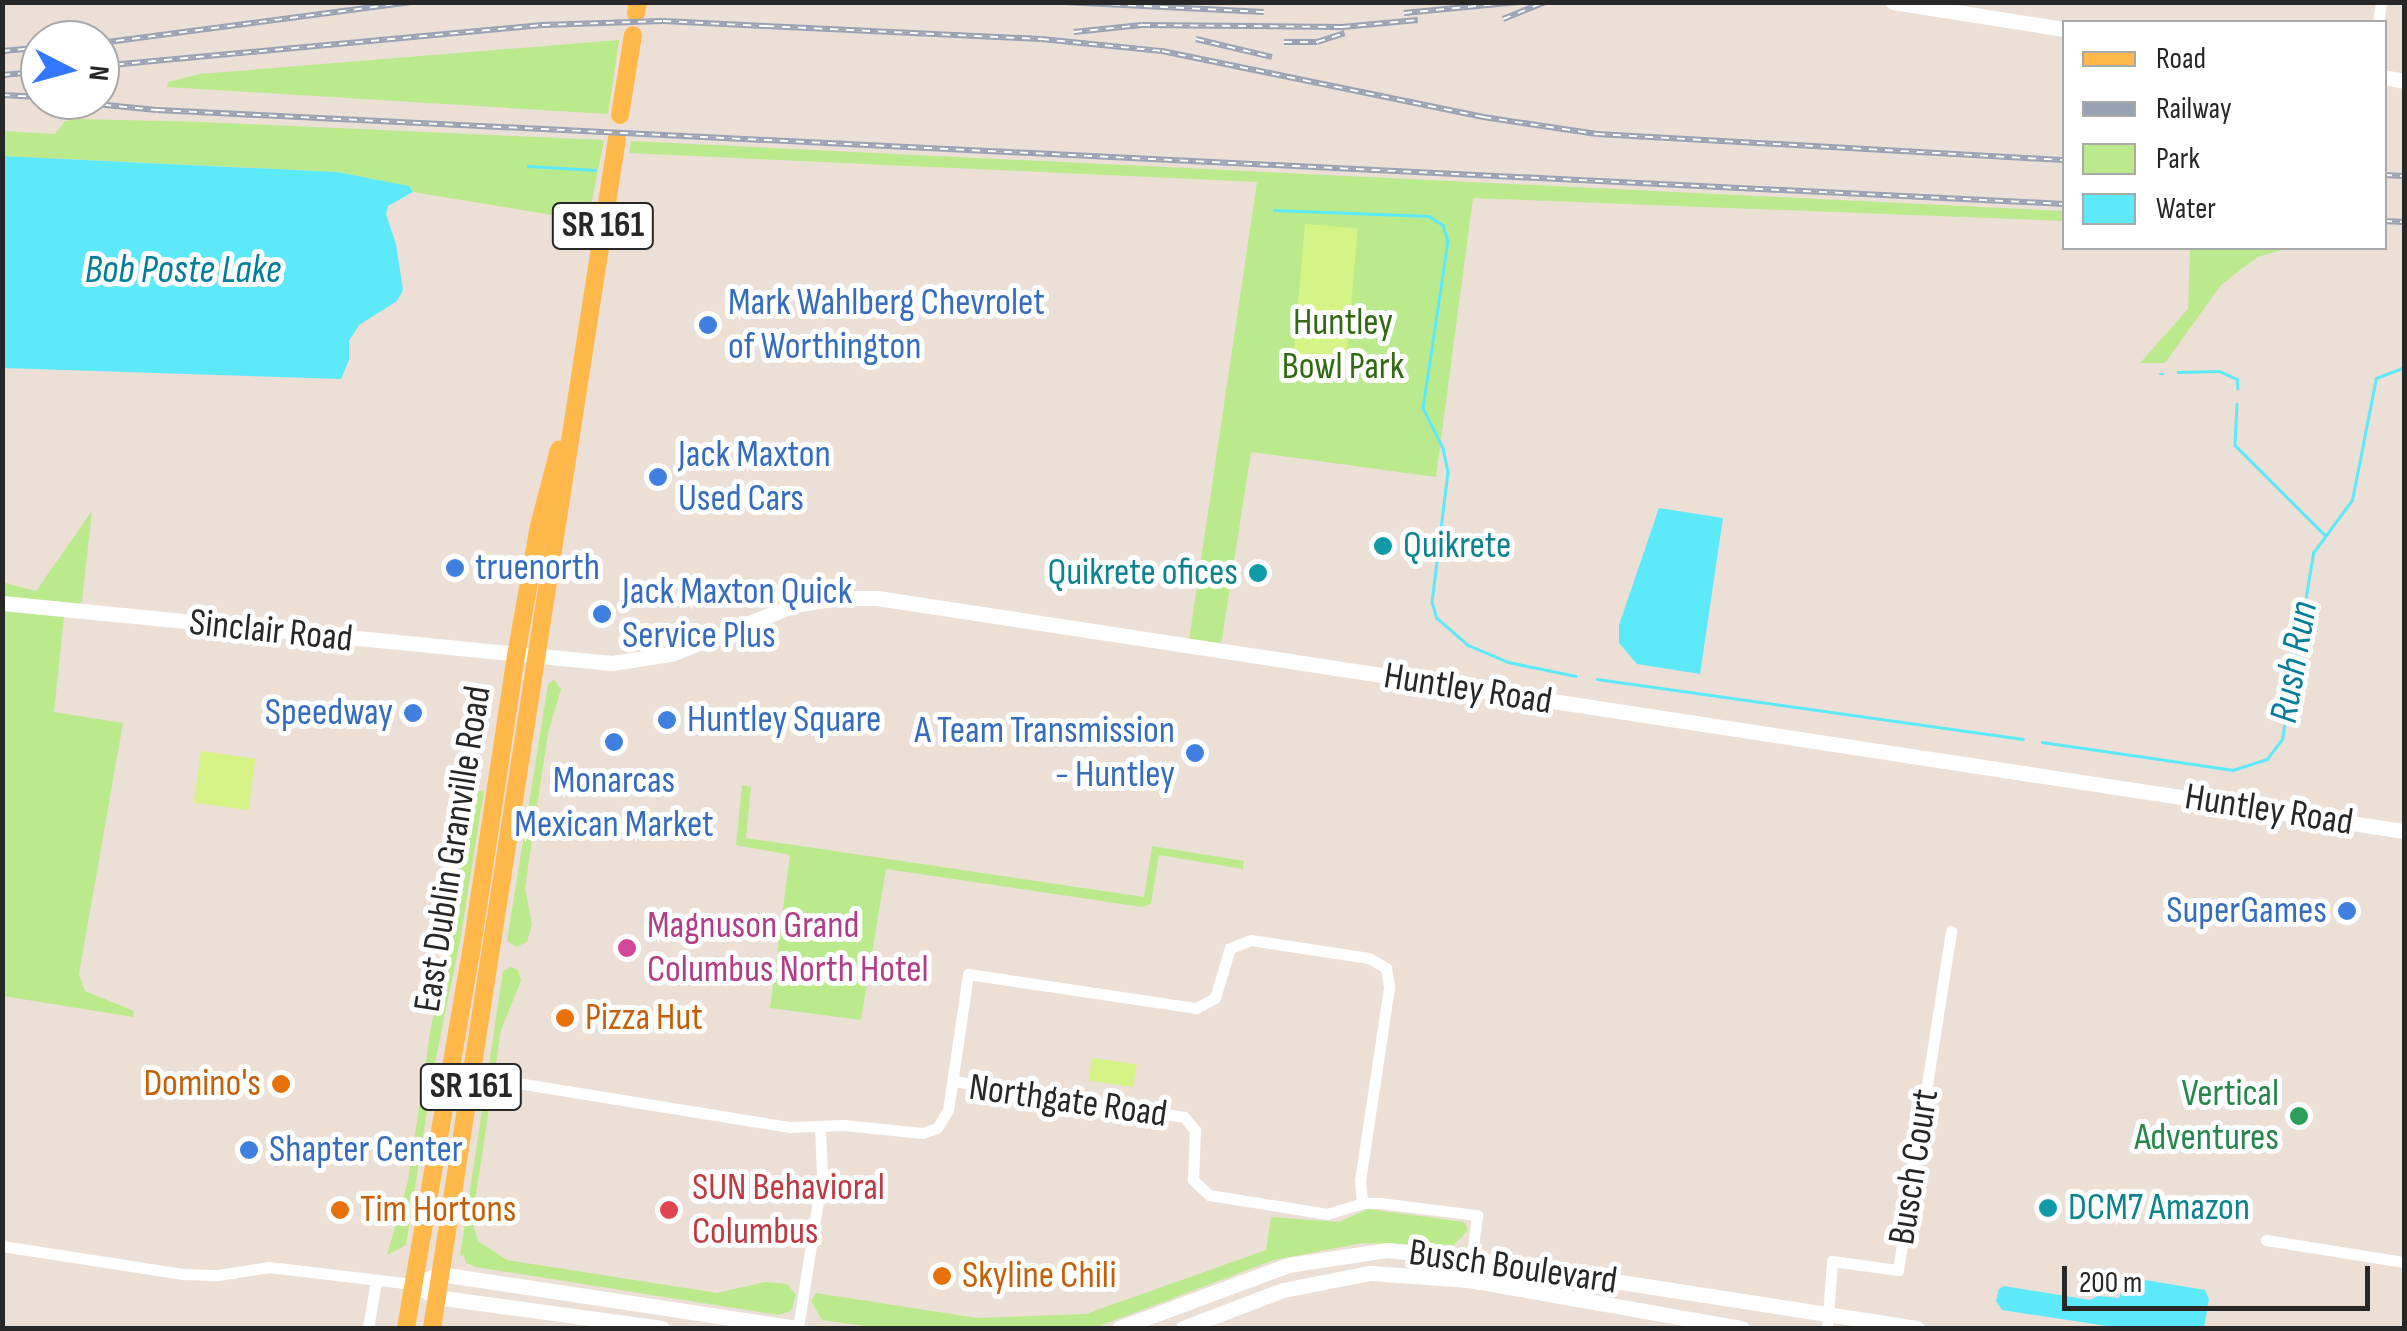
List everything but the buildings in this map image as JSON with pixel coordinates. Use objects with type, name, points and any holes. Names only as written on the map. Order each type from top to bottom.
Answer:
[{"type":"main road","points":[[1894,2],[2062,28]]},
{"type":"main road","points":[[620,115],[633,35]]},
{"type":"main road","name":"East Dublin Granville Road","points":[[432,1328],[540,658],[617,139]]},
{"type":"main road","name":"East Dublin Granville Road","points":[[406,1328],[471,953],[538,526],[578,382]]},
{"type":"main road","name":"Huntley Road","points":[[540,658],[612,663],[648,659],[796,606],[836,598],[877,598],[2404,830]]},
{"type":"main road","name":"Sinclair Road","points":[[2,603],[540,658]]},
{"type":"main road","name":"Busch Boulevard","points":[[1119,1328],[1258,1275],[1317,1258],[1387,1250],[1472,1259],[1827,1321],[1917,1328]]},
{"type":"main road","name":"Busch Boulevard","points":[[1182,1328],[1318,1281],[1370,1273],[1469,1280],[1742,1328]]},
{"type":"main road","points":[[413,1284],[440,1274],[797,1328]]},
{"type":"main road","points":[[413,1284],[436,1297],[662,1328]]},
{"type":"street","name":"Busch Court","points":[[1827,1321],[1832,1261],[1898,1270],[1952,931]]},
{"type":"street","points":[[954,1081],[968,974],[1196,1008],[1215,998],[1227,952],[1244,940],[1370,958],[1386,968],[1389,987],[1360,1180],[1362,1202]]},
{"type":"street","name":"Northgate Road","points":[[499,1080],[790,1127],[844,1125],[930,1132],[947,1116],[954,1081],[1184,1117],[1195,1130],[1194,1180],[1209,1195],[1328,1214],[1362,1202],[1477,1215],[1469,1280]]},
{"type":"street","points":[[797,1328],[822,1176],[820,1128]]},
{"type":"street","points":[[2266,1240],[2404,1262]]},
{"type":"street","points":[[2,1246],[183,1274],[218,1275],[269,1267],[413,1284]]},
{"type":"street","points":[[368,1328],[376,1281]]},
{"type":"green space","points":[[619,40],[608,114],[167,87],[168,82],[199,74]]},
{"type":"green space","points":[[65,121],[201,122],[604,140],[587,226],[564,217],[413,192],[409,186],[337,172],[3,156],[3,131],[55,134]]},
{"type":"green space","name":"Huntley Bowl Park","points":[[631,141],[2062,211],[2062,221],[1473,198],[1436,477],[1251,452],[1220,652],[1188,647],[1257,182],[629,153]]},
{"type":"green space","points":[[1305,224],[1358,229],[1345,373],[1292,368]]},
{"type":"green space","points":[[2190,250],[2283,250],[2257,257],[2221,285],[2165,363],[2140,363],[2188,309]]},
{"type":"green space","points":[[92,511],[82,601],[64,617],[54,712],[123,723],[79,974],[85,991],[134,1011],[133,1017],[3,996],[2,582],[36,591]]},
{"type":"green space","points":[[554,680],[561,689],[548,733],[525,888],[532,924],[527,942],[516,947],[507,941],[548,684]]},
{"type":"green space","points":[[201,751],[255,759],[248,810],[194,802]]},
{"type":"green space","points":[[742,785],[751,787],[746,838],[1144,897],[1152,846],[1244,861],[1243,869],[1159,855],[1151,904],[1142,907],[886,869],[861,1020],[770,1008],[790,855],[736,845]]},
{"type":"green space","points":[[484,791],[460,941],[434,1067],[406,1245],[387,1255],[408,1181],[430,1033],[474,794]]},
{"type":"green space","points":[[511,967],[518,970],[521,981],[501,1030],[472,1221],[478,1241],[507,1260],[717,1293],[765,1282],[787,1284],[796,1295],[791,1311],[778,1315],[476,1267],[466,1263],[464,1255],[460,1256],[503,971]]},
{"type":"green space","points":[[1092,1058],[1137,1064],[1133,1087],[1089,1081]]},
{"type":"green space","points":[[1368,1209],[1464,1222],[1468,1230],[1454,1245],[1362,1243],[1274,1260],[1094,1328],[879,1328],[822,1320],[811,1301],[816,1293],[977,1318],[1086,1314],[1266,1250],[1271,1217],[1339,1222]]},
{"type":"water","name":"Bob Poste Lake","points":[[2,156],[337,172],[409,186],[413,192],[388,206],[386,214],[396,244],[403,290],[397,301],[359,325],[349,341],[349,360],[341,379],[3,368]]},
{"type":"water","points":[[1659,508],[1723,518],[1700,674],[1637,664],[1619,643],[1619,625]]},
{"type":"water","points":[[2127,1277],[2205,1290],[2209,1299],[2204,1328],[2120,1328],[2002,1310],[1996,1301],[2004,1286],[2090,1300],[2098,1296],[2119,1298]]},
{"type":"waterway","name":"Rush Run","points":[[528,166],[595,170]]},
{"type":"waterway","name":"Rush Run","points":[[1274,210],[1429,216],[1443,225],[1448,241],[1423,408],[1443,448],[1448,472],[1432,602],[1437,618],[1468,645],[1508,662],[1576,676]]},
{"type":"waterway","name":"Rush Run","points":[[2042,742],[2233,770],[2267,759],[2282,739],[2313,553],[2352,500],[2376,378],[2404,367]]},
{"type":"waterway","points":[[2178,372],[2219,371],[2237,379],[2238,388]]},
{"type":"waterway","points":[[2237,404],[2235,445],[2325,535]]},
{"type":"waterway","name":"Rush Run","points":[[1597,679],[2023,739]]},
{"type":"railway","points":[[120,40],[413,2]]},
{"type":"railway","points":[[1064,2],[1264,12]]},
{"type":"railway","points":[[1404,13],[1518,2]]},
{"type":"railway","points":[[1503,19],[1545,2]]},
{"type":"railway","points":[[1074,32],[1142,25],[1342,27],[1418,20]]},
{"type":"railway","points":[[120,64],[542,25],[663,21],[1041,39],[1162,51],[1483,117],[1597,134],[2062,160]]},
{"type":"railway","points":[[1284,42],[1317,42],[1345,33]]},
{"type":"railway","points":[[1196,39],[1272,57]]},
{"type":"railway","points":[[2,51],[20,50]]},
{"type":"railway","points":[[2,75],[20,74]]},
{"type":"railway","points":[[2,95],[20,96]]},
{"type":"railway","points":[[120,106],[2062,204]]},
{"type":"railway","points":[[2387,175],[2404,176]]},
{"type":"railway","points":[[2387,221],[2404,222]]},
{"type":"place","name":"Mark Wahlberg Chevrolet of Worthington","points":[[708,325]]},
{"type":"place","name":"Jack Maxton Used Cars","points":[[658,477]]},
{"type":"place","name":"Quikrete","points":[[1383,546]]},
{"type":"place","name":"truenorth","points":[[455,568]]},
{"type":"place","name":"Quikrete ofices","points":[[1258,573]]},
{"type":"place","name":"Jack Maxton Quick Service Plus","points":[[602,614]]},
{"type":"place","name":"Speedway","points":[[413,713]]},
{"type":"place","name":"Huntley Square","points":[[667,720]]},
{"type":"place","name":"Monarcas Mexican Market","points":[[614,742]]},
{"type":"place","name":"A Team Transmission - Huntley","points":[[1195,753]]},
{"type":"place","name":"SuperGames","points":[[2347,911]]},
{"type":"place","name":"Magnuson Grand Columbus North Hotel","points":[[627,948]]},
{"type":"place","name":"Pizza Hut","points":[[565,1018]]},
{"type":"place","name":"Domino's","points":[[281,1084]]},
{"type":"place","name":"Vertical Adventures","points":[[2299,1116]]},
{"type":"place","name":"Shapter Center","points":[[249,1150]]},
{"type":"place","name":"DCM7 Amazon","points":[[2048,1208]]},
{"type":"place","name":"Tim Hortons","points":[[340,1210]]},
{"type":"place","name":"SUN Behavioral Columbus","points":[[669,1210]]},
{"type":"place","name":"Skyline Chili","points":[[942,1276]]}]
